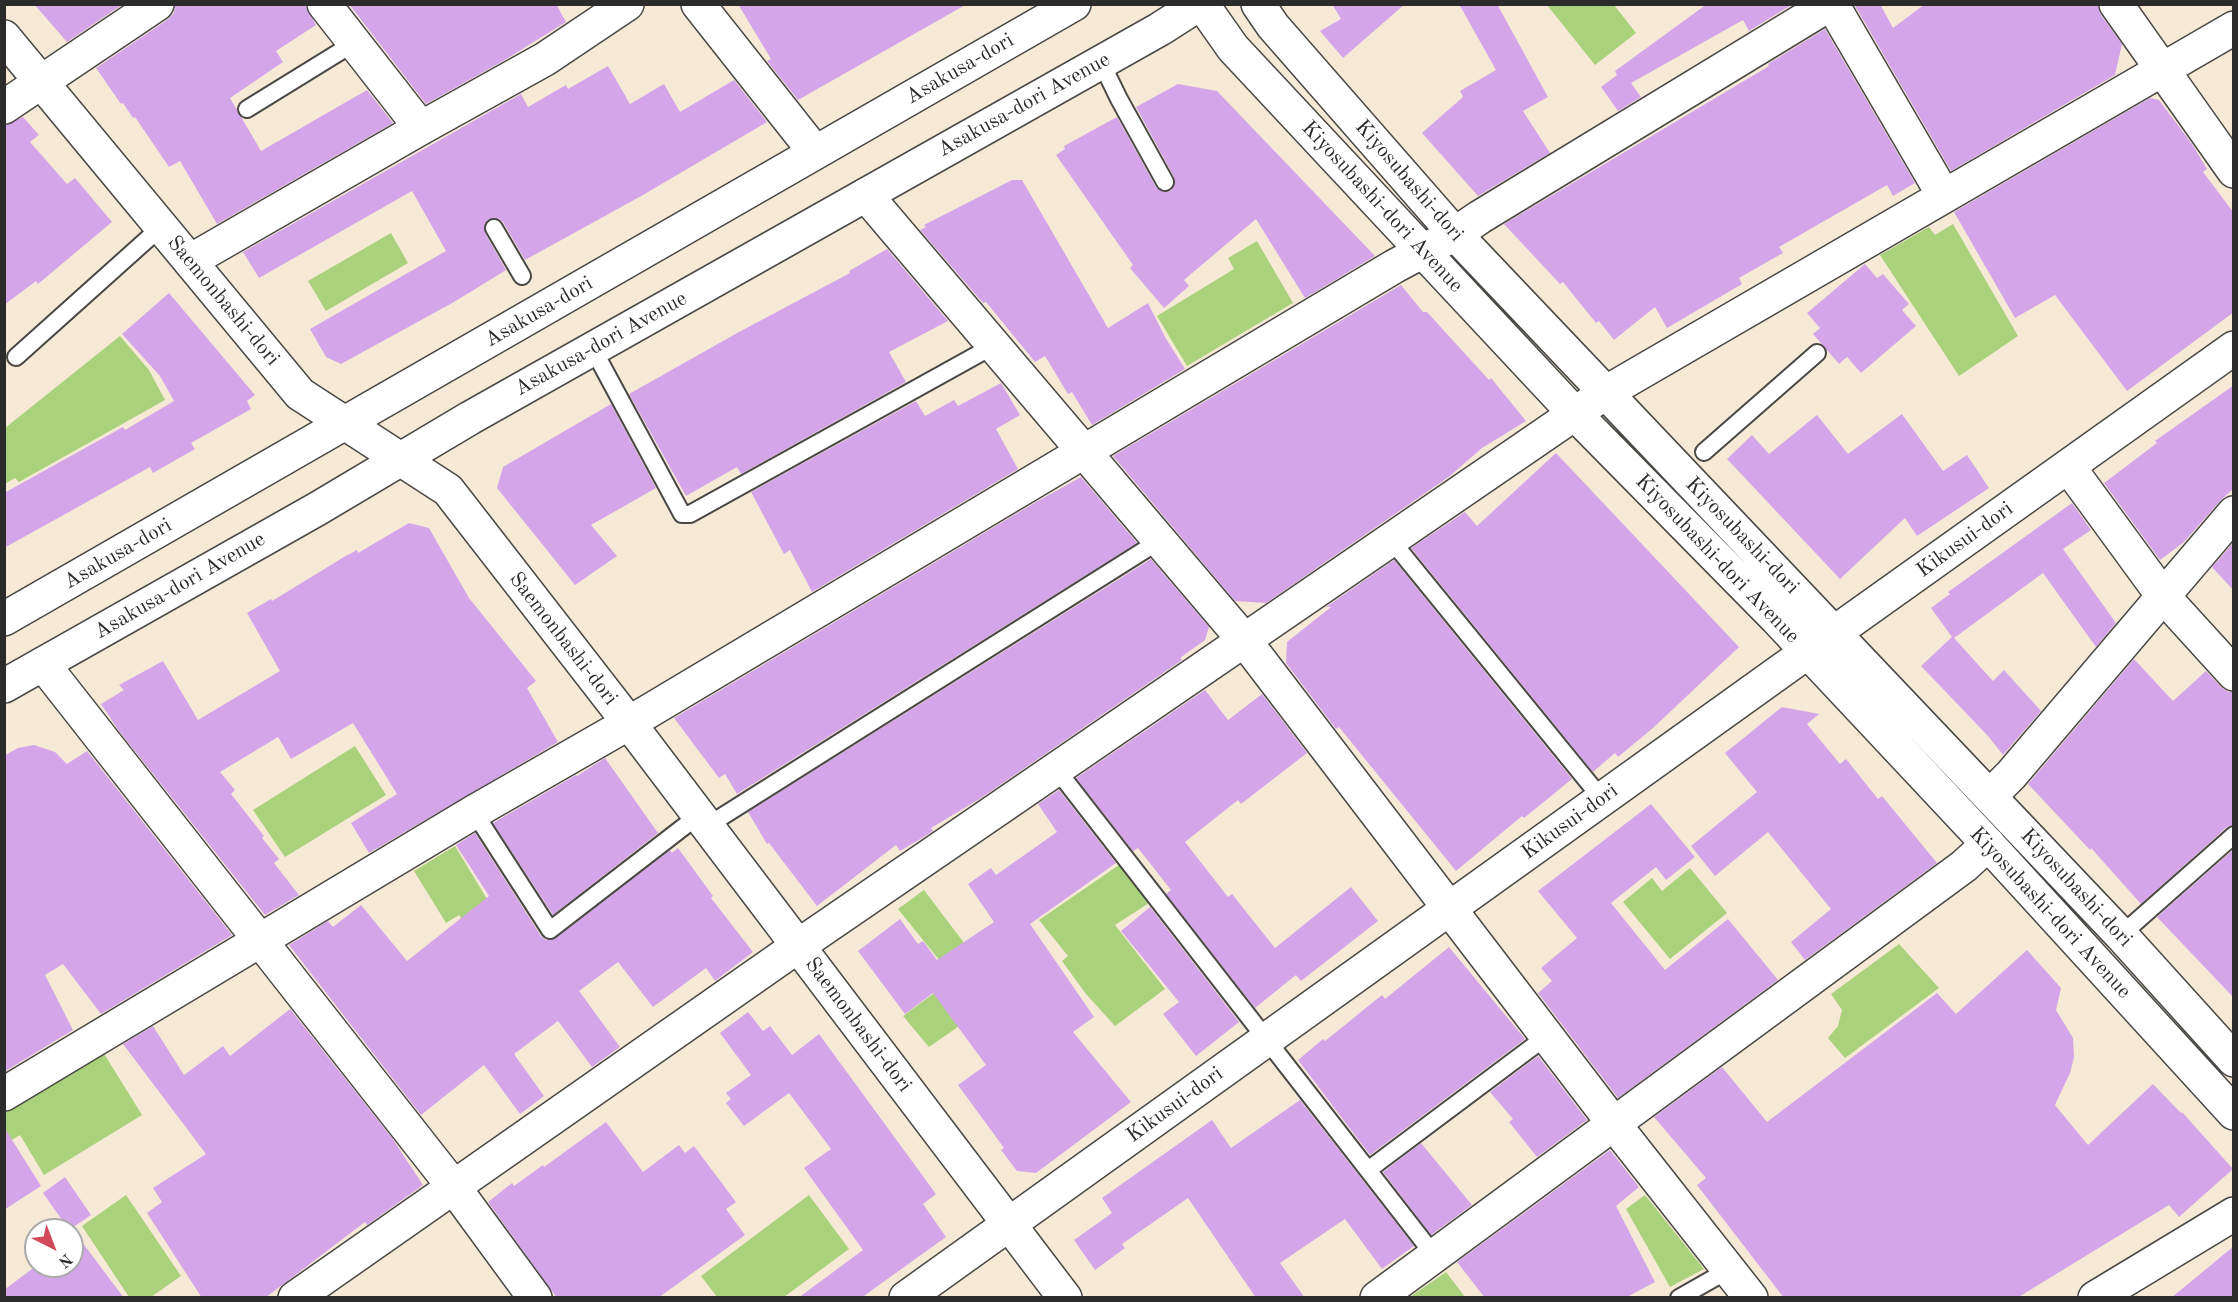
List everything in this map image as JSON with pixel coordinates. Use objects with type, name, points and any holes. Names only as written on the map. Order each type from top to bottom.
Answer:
[{"type":"street","points":[[4,107],[157,4]]},
{"type":"street","points":[[324,4],[421,128]]},
{"type":"street","points":[[190,261],[545,59],[627,4]]},
{"type":"street","points":[[698,4],[815,152]]},
{"type":"street","name":"Asakusa-dori","points":[[4,619],[1074,4]]},
{"type":"street","name":"Asakusa-dori Avenue","points":[[4,686],[1201,4]]},
{"type":"street","name":"Kiyosubashi-dori Avenue","points":[[1201,4],[1233,48],[1422,251],[1575,414],[1808,651],[2234,1113]]},
{"type":"street","name":"Kiyosubashi-dori","points":[[1258,4],[1273,26],[1455,234],[1990,796],[2234,1060]]},
{"type":"street","points":[[4,1094],[474,812],[629,723],[1422,251],[1455,234],[1831,4],[1944,196]]},
{"type":"street","points":[[2116,4],[2234,171]]},
{"type":"street","points":[[295,1298],[798,946],[1605,393],[1944,196],[1978,186],[2162,70],[2234,28]]},
{"type":"street","name":"Saemonbashi-dori","points":[[4,37],[300,394],[448,490],[629,723],[1065,1298]]},
{"type":"street","points":[[866,195],[1245,641],[1614,1124],[1751,1298]]},
{"type":"street","name":"Kikusui-dori","points":[[906,1298],[2234,348]]},
{"type":"street","points":[[2068,466],[2163,596],[2234,674]]},
{"type":"street","points":[[1990,796],[2011,775],[2234,513]]},
{"type":"street","points":[[43,664],[453,1186],[535,1298]]},
{"type":"street","points":[[1377,1298],[1964,866],[1988,844]]},
{"type":"street","points":[[2095,1298],[2234,1214]]},
{"type":"lane","points":[[247,109],[354,43]]},
{"type":"lane","points":[[1101,62],[1164,182]]},
{"type":"lane","points":[[16,357],[161,227]]},
{"type":"lane","points":[[494,228],[522,276]]},
{"type":"lane","points":[[593,349],[682,514],[690,514],[993,346]]},
{"type":"lane","points":[[1704,452],[1817,353]]},
{"type":"lane","points":[[474,812],[550,930],[703,820],[1159,540]]},
{"type":"lane","points":[[1391,540],[1602,799]]},
{"type":"lane","points":[[1057,770],[1434,1255]]},
{"type":"lane","points":[[2121,936],[2234,835]]},
{"type":"lane","points":[[1368,1170],[1547,1036]]},
{"type":"lane","points":[[1679,1298],[1730,1269]]},
{"type":"green space","points":[[1547,5],[1614,5],[1636,33],[1595,65]]},
{"type":"green space","points":[[1953,224],[2018,336],[1959,376],[1880,255],[1929,227],[1935,235]]},
{"type":"green space","points":[[391,233],[408,263],[326,311],[308,281]]},
{"type":"green space","points":[[1257,241],[1293,303],[1187,366],[1157,316],[1234,269],[1228,258]]},
{"type":"green space","points":[[120,336],[149,370],[165,400],[19,482],[15,478],[5,484],[5,428]]},
{"type":"green space","points":[[355,746],[386,795],[285,857],[253,810]]},
{"type":"green space","points":[[455,846],[516,947],[488,964],[459,915],[446,923],[414,871]]},
{"type":"green space","points":[[1119,865],[1149,903],[1115,925],[1165,989],[1115,1026],[1086,994],[1062,961],[1068,956],[1039,920]]},
{"type":"green space","points":[[1690,868],[1727,913],[1670,959],[1623,902],[1652,878],[1662,891]]},
{"type":"green space","points":[[924,890],[977,960],[953,977],[898,909]]},
{"type":"green space","points":[[1899,944],[1939,988],[1845,1058],[1828,1038],[1838,1026],[1842,1010],[1831,994]]},
{"type":"green space","points":[[978,961],[1005,994],[929,1047],[903,1016]]},
{"type":"green space","points":[[103,1052],[142,1115],[44,1175],[20,1135],[5,1144],[5,1113]]},
{"type":"green space","points":[[126,1195],[181,1276],[151,1297],[129,1297],[84,1229],[84,1225]]},
{"type":"green space","points":[[809,1195],[849,1249],[784,1297],[717,1297],[701,1276]]},
{"type":"green space","points":[[1645,1195],[1704,1269],[1670,1287],[1626,1209]]},
{"type":"green space","points":[[1446,1272],[1465,1297],[1410,1297]]},
{"type":"building","points":[[34,4],[123,4],[67,42]]},
{"type":"building","points":[[175,4],[304,4],[316,25],[276,51],[283,62],[230,98],[261,151],[367,90],[393,123],[217,224],[180,161],[169,167],[135,117],[133,118],[123,103],[121,104],[96,68],[167,20],[174,13]]},
{"type":"building","points":[[349,4],[556,4],[566,22],[503,61],[426,104]]},
{"type":"building","points":[[738,4],[967,4],[798,100],[767,61],[771,59]]},
{"type":"building","points":[[1332,4],[1405,4],[1343,58],[1320,31],[1341,19]]},
{"type":"building","points":[[1459,4],[1497,4],[1548,97],[1523,111],[1550,153],[1478,196],[1422,133],[1463,97],[1460,91],[1496,70]]},
{"type":"building","points":[[1707,4],[1793,4],[1749,31],[1743,20],[1631,83],[1641,97],[1618,111],[1601,87],[1617,75],[1615,71]]},
{"type":"building","points":[[1854,4],[1880,4],[1893,28],[1925,4],[2097,4],[2101,15],[2122,44],[2115,75],[1951,171]]},
{"type":"building","points":[[1825,29],[1915,183],[1893,196],[1887,185],[1779,247],[1783,253],[1739,278],[1742,284],[1667,328],[1655,307],[1614,340],[1599,321],[1596,323],[1563,282],[1560,284],[1504,224],[1769,66],[1768,64]]},
{"type":"building","points":[[608,66],[630,104],[664,84],[680,112],[734,80],[767,122],[643,195],[525,260],[503,222],[499,219],[489,219],[485,223],[485,233],[506,270],[454,302],[341,364],[326,357],[310,329],[446,251],[412,191],[259,278],[243,252],[521,94],[528,107],[566,85],[568,89]]},
{"type":"building","points":[[1178,84],[1217,91],[1375,256],[1305,298],[1256,219],[1184,280],[1189,286],[1164,308],[1130,268],[1133,265],[1056,155],[1065,149],[1064,146],[1117,117],[1156,187],[1164,192],[1171,191],[1175,183],[1174,177],[1136,107]]},
{"type":"building","points":[[2150,98],[2159,100],[2192,144],[2207,169],[2203,172],[2234,213],[2234,312],[2127,391],[2055,295],[2015,318],[1954,212]]},
{"type":"building","points":[[23,117],[39,135],[30,142],[67,184],[75,178],[112,222],[38,284],[36,281],[4,305],[4,126]]},
{"type":"building","points":[[1012,180],[1022,180],[1108,328],[1148,303],[1185,369],[1092,425],[1072,392],[1068,394],[1045,356],[1035,362],[986,302],[983,303],[920,230],[926,227],[924,225]]},
{"type":"building","points":[[887,249],[948,321],[889,352],[906,382],[741,474],[737,467],[686,496],[629,394],[850,273],[849,271]]},
{"type":"building","points":[[1865,264],[1877,278],[1883,274],[1909,304],[1902,310],[1916,326],[1861,373],[1847,357],[1839,364],[1813,334],[1820,328],[1807,313]]},
{"type":"building","points":[[1401,285],[1423,312],[1427,312],[1489,380],[1491,378],[1526,421],[1482,448],[1450,476],[1266,603],[1235,601],[1113,456]]},
{"type":"building","points":[[169,293],[255,395],[247,401],[251,409],[191,443],[195,449],[153,473],[150,467],[4,548],[4,493],[123,427],[125,430],[174,401],[160,376],[122,334]]},
{"type":"building","points":[[1001,383],[1020,415],[996,429],[1018,469],[812,592],[790,550],[784,554],[751,492],[916,401],[925,416],[954,400],[958,406]]},
{"type":"building","points":[[2234,385],[2234,488],[2184,542],[2160,560],[2104,483],[2157,443],[2155,441]]},
{"type":"building","points":[[611,404],[656,488],[591,525],[617,556],[575,585],[497,488],[503,467]]},
{"type":"building","points":[[1902,414],[1943,471],[1967,455],[1989,488],[1917,536],[1905,518],[1840,579],[1727,459],[1752,435],[1769,454],[1817,415],[1848,454]]},
{"type":"building","points":[[1556,453],[1739,647],[1653,728],[1618,757],[1615,753],[1593,772],[1411,548],[1465,512],[1477,526]]},
{"type":"building","points":[[1081,477],[1137,543],[737,794],[725,774],[719,778],[674,718],[1036,502]]},
{"type":"building","points":[[2072,503],[2091,530],[2063,549],[2116,623],[2096,647],[2043,573],[1954,638],[1993,681],[2004,670],[2041,711],[2003,755],[1988,736],[1921,666],[1952,637],[1931,608],[1950,594],[1948,592]]},
{"type":"building","points":[[409,523],[429,528],[469,598],[536,681],[527,688],[558,742],[369,853],[351,823],[397,794],[353,723],[291,759],[278,737],[220,772],[235,790],[231,794],[279,859],[274,863],[299,895],[265,915],[119,731],[101,704],[124,690],[119,685],[163,661],[198,720],[280,671],[247,613],[271,599],[272,601],[344,557],[357,550],[358,553]]},
{"type":"building","points":[[2234,543],[2234,591],[2212,567]]},
{"type":"building","points":[[1151,559],[1209,627],[1205,640],[1180,658],[1182,660],[981,798],[931,828],[933,831],[900,851],[896,845],[817,906],[769,843],[767,844],[748,812]]},
{"type":"building","points":[[1394,560],[1572,779],[1524,818],[1522,816],[1456,871],[1339,727],[1336,729],[1286,663],[1287,642],[1331,607],[1326,607]]},
{"type":"building","points":[[2134,659],[2173,701],[2206,671],[2221,687],[2228,692],[2234,692],[2234,825],[2227,827],[2141,904],[2091,848],[2090,850],[2028,784]]},
{"type":"building","points":[[1205,690],[1228,720],[1262,694],[1307,753],[1241,804],[1238,800],[1185,842],[1228,897],[1232,894],[1275,948],[1351,887],[1378,921],[1301,981],[1296,975],[1255,1008],[1166,894],[1171,890],[1138,848],[1133,851],[1076,778]]},
{"type":"building","points":[[1782,707],[1819,714],[1807,724],[1840,764],[1846,759],[1878,799],[1882,796],[1937,863],[1805,960],[1791,942],[1831,909],[1768,832],[1715,876],[1691,846],[1757,792],[1725,753]]},
{"type":"building","points":[[34,745],[55,752],[67,764],[87,751],[232,935],[101,1014],[63,964],[45,975],[73,1030],[4,1072],[4,756],[18,748]]},
{"type":"building","points":[[605,758],[658,833],[553,915],[493,823]]},
{"type":"building","points":[[1059,790],[1116,863],[1030,924],[1094,1017],[1073,1032],[1131,1102],[1036,1173],[1017,1171],[1001,1150],[1004,1148],[958,1085],[986,1065],[933,993],[905,1014],[858,951],[900,919],[918,944],[923,941],[937,960],[994,922],[968,884],[991,868],[996,875],[1057,832],[1038,804]]},
{"type":"building","points":[[1651,804],[1695,857],[1666,880],[1656,867],[1611,903],[1665,970],[1728,919],[1778,980],[1618,1098],[1538,993],[1552,981],[1541,968],[1577,938],[1538,891]]},
{"type":"building","points":[[475,833],[541,936],[546,940],[556,938],[670,850],[672,853],[678,848],[713,896],[711,898],[753,952],[715,981],[706,968],[653,1007],[618,962],[579,991],[620,1047],[592,1067],[558,1021],[514,1054],[544,1096],[520,1114],[484,1065],[421,1115],[289,945],[328,921],[333,927],[361,905],[407,961],[489,896],[456,845]]},
{"type":"building","points":[[2234,849],[2234,998],[2157,917]]},
{"type":"building","points":[[1150,907],[1239,1022],[1196,1056],[1163,1014],[1179,1002],[1121,931]]},
{"type":"building","points":[[1449,947],[1525,1039],[1370,1155],[1298,1060],[1382,995],[1385,999]]},
{"type":"building","points":[[2027,950],[2061,988],[2056,1010],[2073,1038],[2074,1057],[2070,1073],[2055,1105],[2088,1145],[2153,1084],[2182,1112],[2233,1169],[2179,1217],[2169,1205],[2017,1298],[1784,1298],[1697,1185],[1706,1178],[1654,1117],[1722,1067],[1767,1122],[1937,993],[1956,1014]]},
{"type":"building","points":[[290,1009],[392,1138],[423,1185],[367,1225],[365,1222],[265,1298],[202,1298],[147,1213],[162,1202],[153,1188],[206,1154],[123,1044],[153,1026],[184,1075],[223,1046],[230,1056]]},
{"type":"building","points":[[748,1012],[763,1031],[770,1026],[792,1055],[819,1034],[936,1194],[923,1204],[946,1237],[861,1298],[798,1298],[863,1250],[804,1168],[831,1149],[789,1093],[744,1126],[726,1103],[731,1099],[726,1093],[751,1075],[720,1033]]},
{"type":"building","points":[[1538,1056],[1587,1120],[1537,1157],[1509,1122],[1513,1119],[1490,1092]]},
{"type":"building","points":[[1300,1100],[1414,1246],[1382,1269],[1345,1219],[1280,1263],[1305,1298],[1256,1298],[1188,1198],[1122,1244],[1125,1248],[1095,1270],[1074,1240],[1112,1213],[1102,1198],[1212,1120],[1231,1148]]},
{"type":"building","points":[[606,1122],[643,1172],[679,1145],[685,1153],[694,1146],[736,1202],[726,1209],[745,1235],[658,1298],[557,1298],[488,1202],[512,1183],[514,1186],[543,1165],[544,1167]]},
{"type":"building","points":[[4,1127],[41,1186],[4,1210]]},
{"type":"building","points":[[1421,1143],[1472,1205],[1431,1235],[1383,1172]]},
{"type":"building","points":[[1610,1150],[1639,1187],[1616,1206],[1655,1282],[1625,1298],[1485,1298],[1457,1262]]},
{"type":"building","points":[[65,1177],[91,1215],[84,1220],[61,1218],[43,1193]]},
{"type":"building","points":[[84,1245],[124,1298],[4,1298],[4,1290],[24,1275],[24,1278],[84,1278]]},
{"type":"building","points":[[2234,1246],[2234,1298],[2171,1298]]}]
